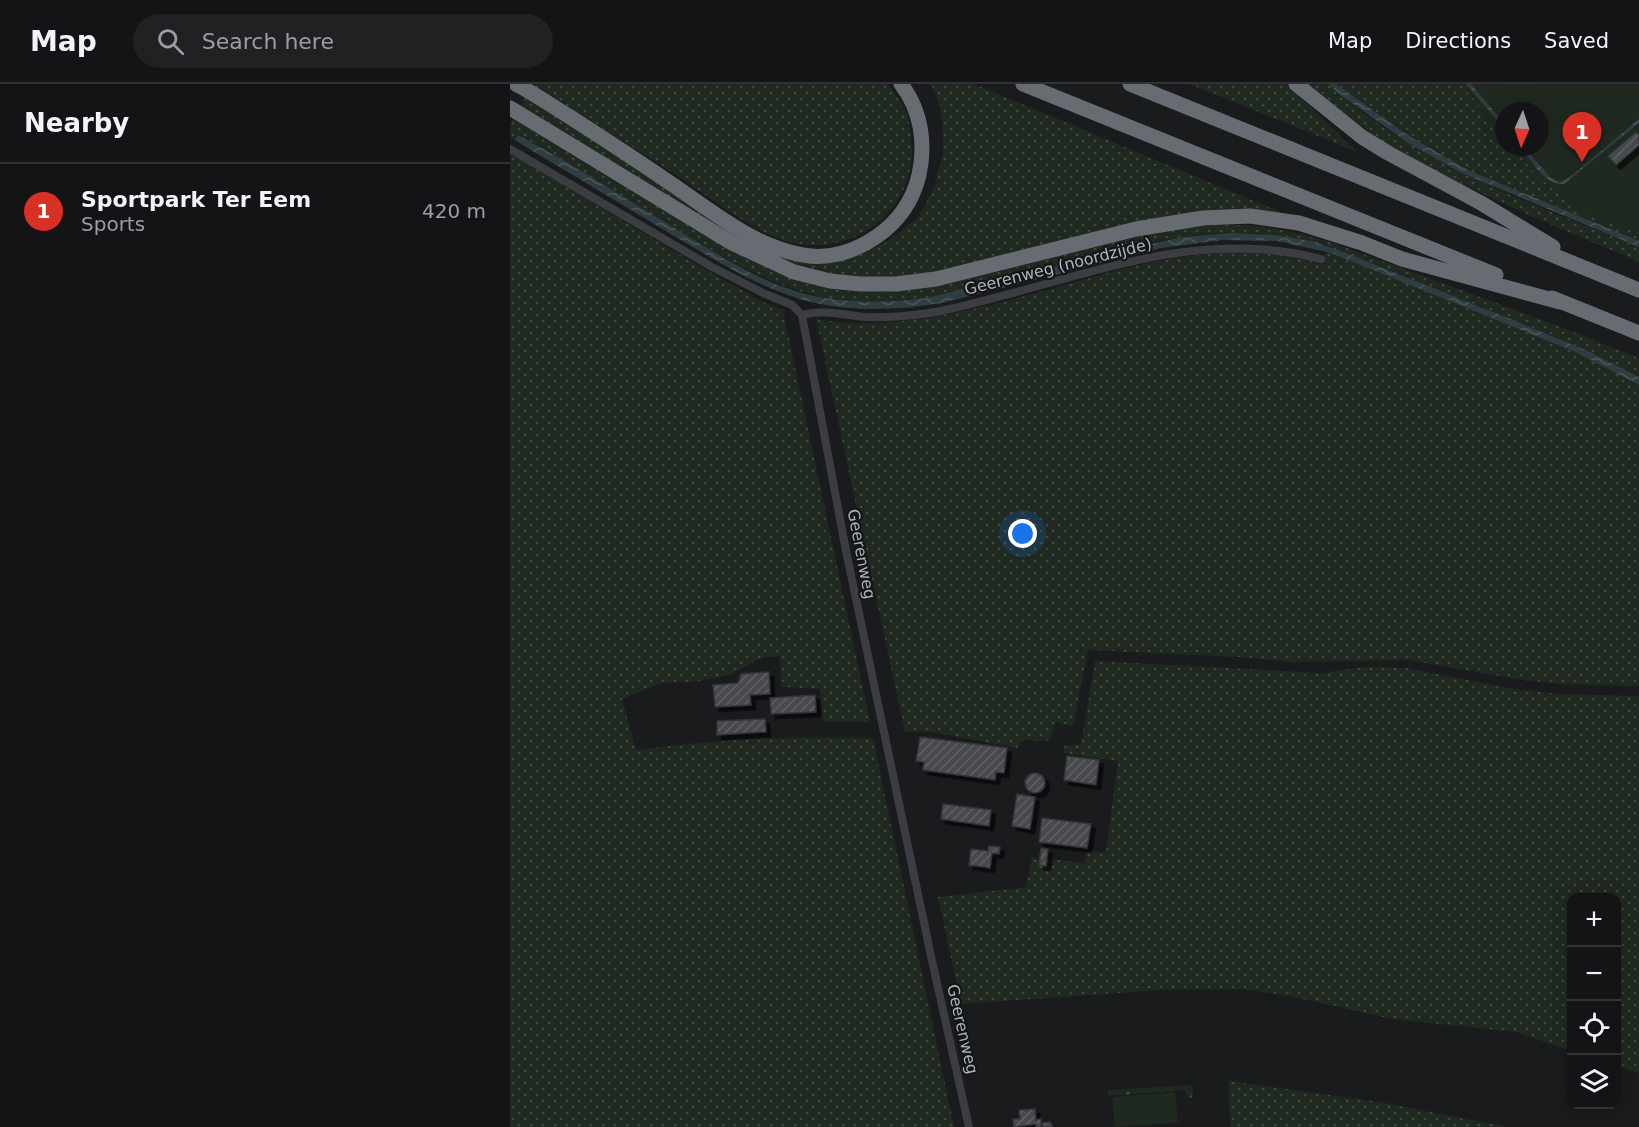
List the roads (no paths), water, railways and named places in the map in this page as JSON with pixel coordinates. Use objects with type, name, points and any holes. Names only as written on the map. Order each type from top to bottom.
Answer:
[{"type":"highway","points":[[516,84],[624,151],[729,224],[771,246],[804,255],[826,256],[848,252],[882,233],[897,219],[917,184],[921,165],[922,133],[908,92],[901,84]]},
{"type":"highway","points":[[1023,84],[1639,333]]},
{"type":"highway","points":[[1130,84],[1639,290]]},
{"type":"highway","points":[[1296,84],[1362,137],[1481,203],[1591,271]]},
{"type":"highway","points":[[510,108],[732,243],[794,272],[830,281],[896,284],[936,279],[1136,229],[1203,218],[1250,216],[1299,223],[1362,243],[1402,259],[1560,302]]},
{"type":"street","points":[[510,149],[712,267],[754,289],[792,305],[802,315]]},
{"type":"street","name":"Geerenweg (noordzijde)","points":[[802,315],[818,312],[868,317],[930,313],[1118,265],[1188,250],[1246,247],[1296,252],[1321,259]]},
{"type":"street","name":"Geerenweg","points":[[802,315],[848,563],[969,1127]]},
{"type":"water","points":[[1328,84],[1336,84],[1409,136],[1470,171],[1639,241],[1639,247],[1462,173],[1408,143]]},
{"type":"water","points":[[1466,84],[1471,84],[1495,112],[1495,118]]},
{"type":"water","points":[[1639,119],[1639,123],[1564,184],[1557,184],[1545,177],[1527,156],[1532,156],[1550,177],[1560,182],[1570,177]]},
{"type":"water","points":[[518,135],[763,279],[808,295],[859,302],[927,298],[1183,237],[1231,233],[1274,235],[1311,241],[1346,253],[1545,333],[1590,352],[1639,377],[1639,385],[1573,351],[1331,253],[1277,241],[1222,240],[1161,248],[942,303],[863,309],[815,303],[762,285],[712,258],[515,140]]},
{"type":"place","name":"Sportpark Ter Eem","points":[[1582,162]]}]
